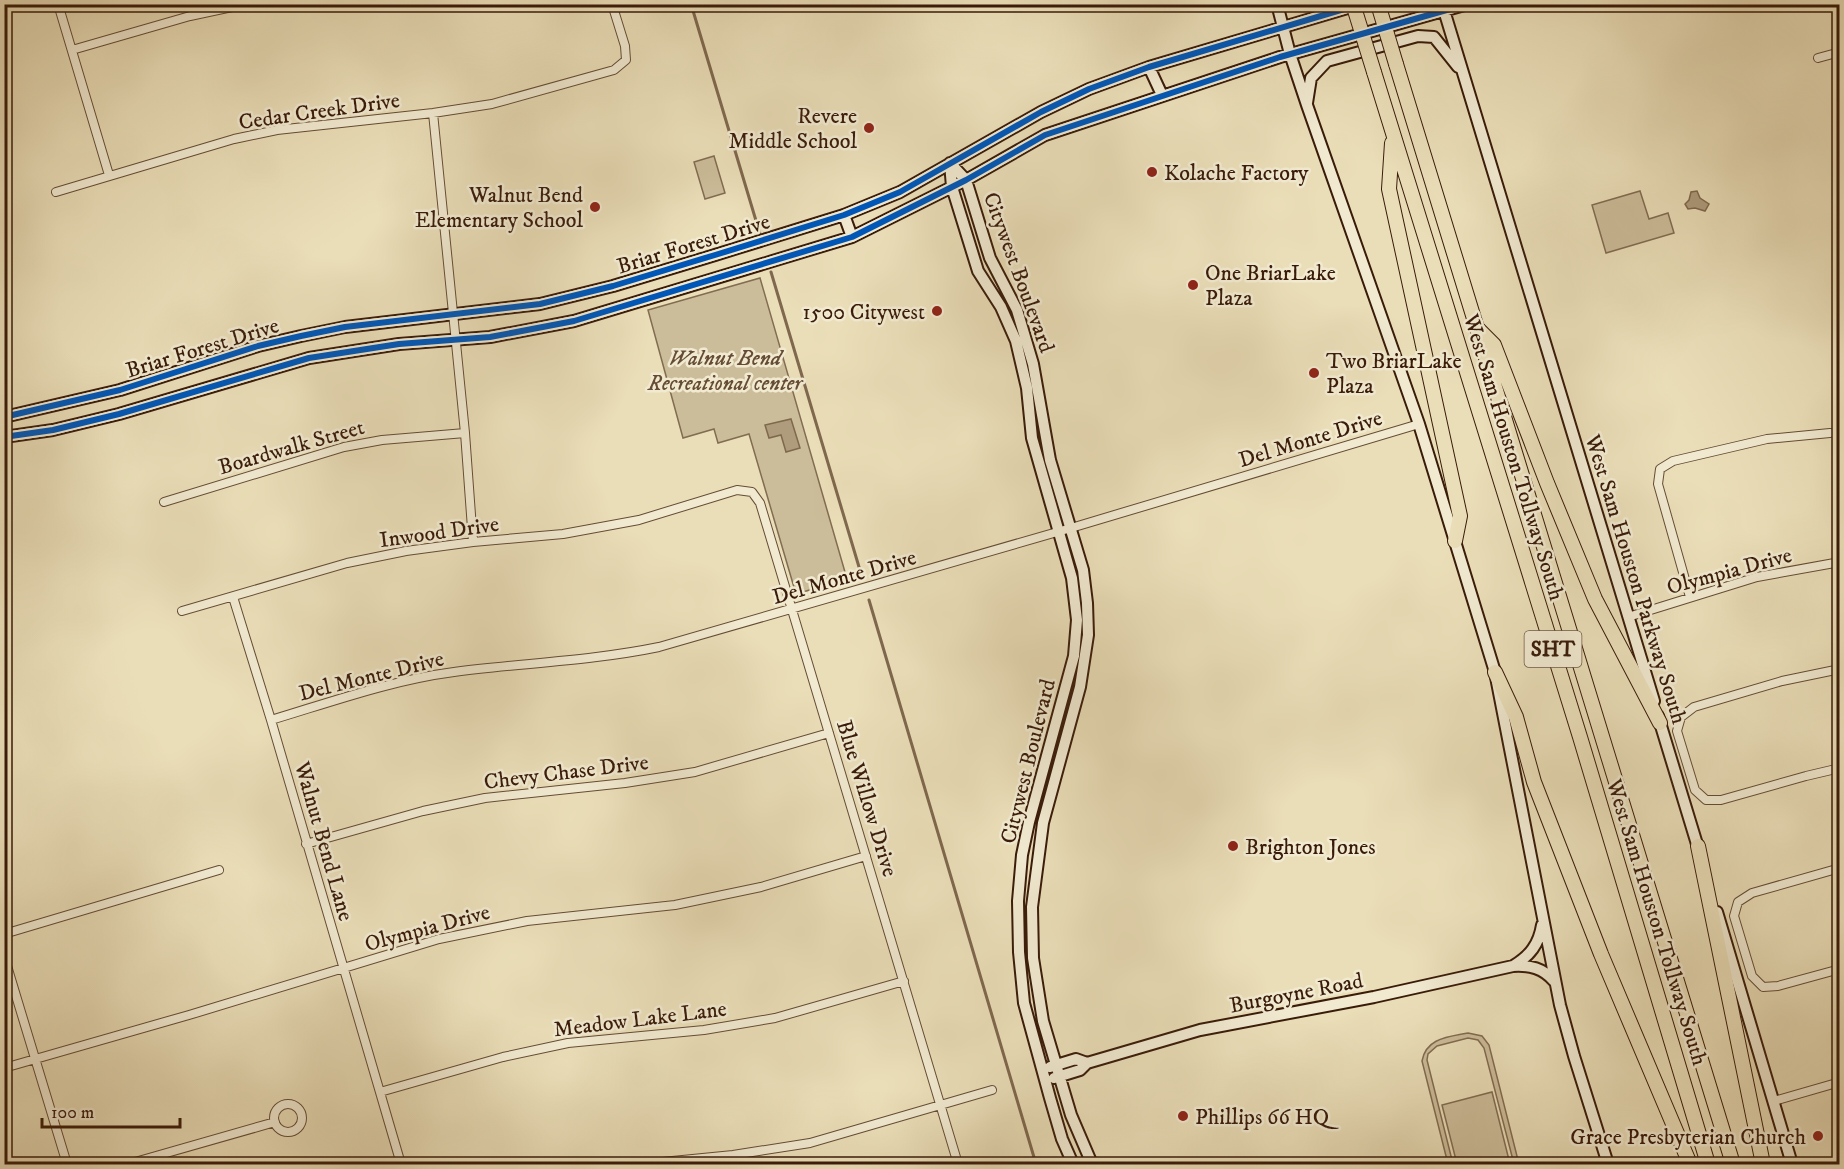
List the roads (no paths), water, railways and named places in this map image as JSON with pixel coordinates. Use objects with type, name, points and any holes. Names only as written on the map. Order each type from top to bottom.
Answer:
[{"type":"highway","name":"West Sam Houston Tollway South","points":[[1353,4],[1577,727],[1708,1164]]},
{"type":"highway","name":"West Sam Houston Tollway South","points":[[1378,4],[1733,1164]]},
{"type":"highway","points":[[1392,135],[1389,189],[1460,516],[1455,541]]},
{"type":"highway","points":[[1475,326],[1494,345],[1595,599],[1660,723]]},
{"type":"highway","points":[[1495,672],[1516,717],[1534,782],[1601,954],[1690,1164]]},
{"type":"highway","points":[[1698,846],[1763,1164]]},
{"type":"main road","points":[[1277,4],[1282,28],[1307,105],[1419,424],[1495,672],[1555,983],[1574,1056],[1608,1164]]},
{"type":"main road","name":"Briar Forest Drive","points":[[4,417],[120,390],[258,346],[351,327],[540,304],[613,286],[715,255],[844,215],[900,192],[1041,112],[1089,89],[1149,67],[1361,4]]},
{"type":"main road","name":"Briar Forest Drive","points":[[4,437],[120,414],[309,358],[399,344],[524,331],[574,321],[852,237],[966,180],[1045,135],[1290,54],[1444,8],[1468,4]]},
{"type":"main road","name":"West Sam Houston Parkway South","points":[[1444,8],[1792,1164]]},
{"type":"main road","points":[[1307,105],[1311,78],[1327,61],[1418,36],[1434,37],[1462,72]]},
{"type":"main road","points":[[1149,67],[1162,95]]},
{"type":"main road","name":"Citywest Boulevard","points":[[950,163],[966,180],[990,258],[1017,310],[1033,364],[1050,460],[1083,570],[1088,603],[1088,635],[1080,687],[1043,823],[1032,907],[1033,958],[1043,1021],[1071,1115],[1092,1164]]},
{"type":"main road","name":"Citywest Boulevard","points":[[950,163],[952,187],[978,271],[1000,307],[1016,341],[1027,388],[1032,438],[1072,578],[1077,620],[1074,656],[1029,822],[1022,855],[1018,901],[1019,952],[1024,1003],[1062,1139],[1073,1164]]},
{"type":"main road","points":[[844,215],[852,237]]},
{"type":"main road","points":[[715,255],[723,276]]},
{"type":"main road","name":"Burgoyne Road","points":[[1513,966],[1528,955],[1535,946],[1540,936],[1541,913]]},
{"type":"main road","name":"Burgoyne Road","points":[[1045,1081],[1076,1059],[1087,1063],[1200,1030],[1374,997],[1513,966],[1535,967],[1550,976],[1555,983]]},
{"type":"main road","name":"Burgoyne Road","points":[[1042,1069],[1057,1071]]},
{"type":"street","points":[[58,4],[109,175]]},
{"type":"street","points":[[72,50],[190,16],[246,4]]},
{"type":"street","name":"Cedar Creek Drive","points":[[56,192],[234,138],[277,130],[433,113],[492,104],[614,70],[626,60],[625,46],[612,4]]},
{"type":"street","points":[[1818,58],[1839,52]]},
{"type":"street","points":[[433,113],[465,434],[473,542]]},
{"type":"street","name":"Del Monte Drive","points":[[271,720],[387,686],[441,674],[616,656],[659,647],[792,610],[1419,424]]},
{"type":"street","points":[[1690,597],[1658,484],[1660,469],[1673,461],[1767,439],[1830,433]]},
{"type":"street","name":"Boardwalk Street","points":[[164,502],[344,447],[382,440],[465,434]]},
{"type":"street","name":"Blue Willow Drive","points":[[704,501],[737,490],[752,492],[760,503],[957,1164]]},
{"type":"street","name":"Inwood Drive","points":[[182,611],[347,563],[406,551],[584,530],[639,520],[704,501]]},
{"type":"street","name":"Olympia Drive","points":[[1628,617],[1757,577],[1839,562]]},
{"type":"street","name":"Walnut Bend Lane","points":[[233,597],[401,1164]]},
{"type":"street","points":[[1839,669],[1782,681],[1694,707],[1681,717],[1677,731],[1695,790],[1706,800],[1721,800],[1839,768]]},
{"type":"street","name":"Chevy Chase Drive","points":[[306,844],[423,811],[485,798],[625,783],[695,772],[829,733]]},
{"type":"street","name":"Olympia Drive","points":[[4,1068],[439,939],[527,921],[675,905],[761,888],[866,856]]},
{"type":"street","points":[[1839,868],[1752,893],[1738,902],[1734,916],[1752,976],[1764,987],[1778,987],[1839,969]]},
{"type":"street","points":[[4,934],[219,870]]},
{"type":"street","points":[[4,956],[67,1164]]},
{"type":"street","name":"Meadow Lake Lane","points":[[380,1092],[503,1057],[568,1043],[704,1030],[775,1018],[904,981]]},
{"type":"street","points":[[1774,1101],[1839,1082]]},
{"type":"street","points":[[642,1164],[733,1155],[810,1143],[992,1090]]},
{"type":"street","points":[[128,1164],[275,1122]]},
{"type":"waterway","points":[[691,4],[760,234]]},
{"type":"waterway","points":[[771,272],[862,577]]},
{"type":"waterway","points":[[869,600],[1036,1164]]},
{"type":"place","name":"Revere Middle School","points":[[869,128]]},
{"type":"place","name":"Kolache Factory","points":[[1152,172]]},
{"type":"place","name":"Walnut Bend Elementary School","points":[[595,207]]},
{"type":"place","name":"One BriarLake Plaza","points":[[1193,285]]},
{"type":"place","name":"1500 Citywest","points":[[937,311]]},
{"type":"place","name":"Two BriarLake Plaza","points":[[1314,373]]},
{"type":"place","name":"Brighton Jones","points":[[1233,846]]},
{"type":"place","name":"Phillips 66 HQ","points":[[1183,1116]]},
{"type":"place","name":"Grace Presbyterian Church","points":[[1818,1136]]},
{"type":"park label","name":"Walnut Bend Recreational center","points":[[725,370]]}]
